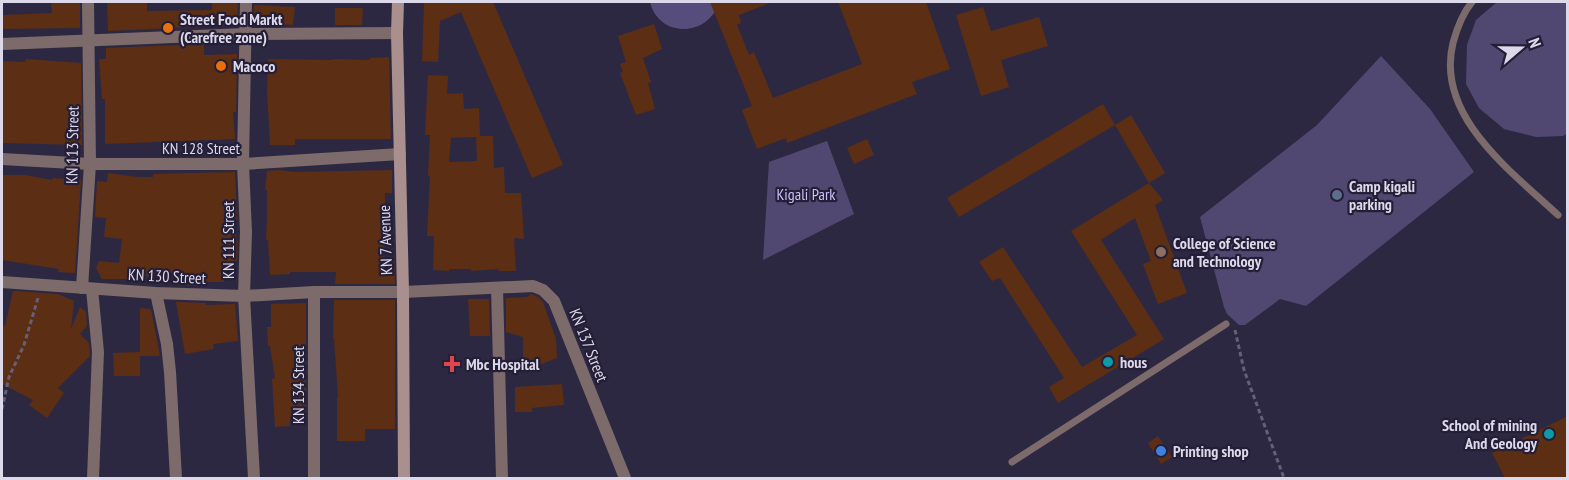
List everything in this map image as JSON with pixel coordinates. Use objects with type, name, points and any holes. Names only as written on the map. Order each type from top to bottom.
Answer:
[{"type":"street","name":"KN 113 Street","points":[[88,2],[90,164],[87,288],[98,352],[93,478]]},
{"type":"street","name":"KN 111 Street","points":[[246,2],[243,164],[246,232],[244,296],[254,478]]},
{"type":"street","name":"KN 7 Avenue","points":[[398,2],[404,478]]},
{"type":"street","points":[[2,44],[246,34],[397,33]]},
{"type":"street","name":"KN 128 Street","points":[[2,159],[90,164],[243,164],[400,154]]},
{"type":"street","name":"KN 130 Street","points":[[2,282],[156,293],[244,296],[314,291],[403,292]]},
{"type":"street","name":"KN 137 Street","points":[[403,292],[533,286],[543,290],[554,301],[625,478]]},
{"type":"street","points":[[497,288],[502,478]]},
{"type":"street","name":"KN 134 Street","points":[[314,291],[314,478]]},
{"type":"street","points":[[156,293],[167,344],[176,478]]},
{"type":"lane","points":[[1472,2],[1458,25],[1449,58],[1455,96],[1471,125],[1489,150],[1558,215]]},
{"type":"lane","points":[[1012,462],[1226,324]]},
{"type":"path","points":[[2,409],[9,378],[24,345],[42,285]]},
{"type":"path","points":[[1235,330],[1244,370],[1284,478]]},
{"type":"green space","points":[[1497,2],[1567,2],[1568,133],[1563,136],[1536,137],[1504,129],[1479,108],[1466,84],[1467,45],[1476,20]]},
{"type":"green space","name":"Camp kigali parking","points":[[1381,56],[1430,109],[1474,172],[1306,306],[1280,299],[1245,325],[1239,325],[1227,314],[1224,307],[1200,217],[1317,125]]},
{"type":"green space","name":"Kigali Park","points":[[827,141],[854,214],[763,260],[769,162]]},
{"type":"shaded area","points":[[650,2],[719,2],[714,14],[705,22],[684,29],[663,23],[655,14]]},
{"type":"building","points":[[51,2],[80,2],[80,28],[2,29],[2,15],[52,13]]},
{"type":"building","points":[[107,2],[147,2],[147,11],[212,10],[212,2],[238,2],[237,25],[108,31]]},
{"type":"building","points":[[424,2],[493,2],[563,165],[532,178],[461,12],[440,21],[438,62],[422,61]]},
{"type":"building","points":[[710,2],[772,2],[739,15],[741,23],[737,25],[749,55],[754,52],[773,98],[862,64],[838,2],[926,2],[950,69],[912,82],[917,94],[787,143],[786,138],[757,149],[742,110],[752,106]]},
{"type":"building","points":[[254,5],[295,7],[293,25],[254,23]]},
{"type":"building","points":[[983,7],[991,31],[1039,17],[1048,46],[1001,60],[1009,87],[981,96],[956,15]]},
{"type":"building","points":[[335,8],[363,8],[362,25],[335,25]]},
{"type":"building","points":[[654,24],[662,49],[643,58],[651,82],[648,83],[655,109],[636,115],[620,73],[623,72],[620,64],[626,62],[618,36]]},
{"type":"building","points":[[204,44],[204,55],[237,54],[236,112],[233,112],[235,139],[105,144],[105,99],[102,99],[99,59],[106,59],[106,48]]},
{"type":"building","points":[[389,57],[391,139],[295,139],[295,145],[270,145],[268,59],[370,60],[370,58]]},
{"type":"building","points":[[26,59],[81,63],[82,145],[2,143],[2,61],[25,62]]},
{"type":"building","points":[[428,75],[448,76],[447,94],[463,93],[464,109],[479,108],[480,136],[493,136],[494,168],[504,167],[505,193],[521,193],[524,239],[514,238],[516,271],[433,270],[434,236],[427,236],[430,135],[425,135]],"holes":[[[476,137],[477,161],[449,162],[451,138]]]},
{"type":"building","points":[[1103,104],[1115,125],[959,217],[947,198]]},
{"type":"building","points":[[1131,115],[1165,173],[1149,183],[1115,125]]},
{"type":"building","points":[[867,139],[874,155],[854,164],[847,148]]},
{"type":"building","points":[[392,170],[392,193],[385,193],[384,258],[394,258],[395,284],[335,284],[336,272],[290,272],[290,274],[270,275],[268,240],[266,240],[267,190],[265,190],[267,171],[295,172]]},
{"type":"building","points":[[235,172],[237,220],[234,220],[237,260],[224,265],[224,282],[202,282],[203,286],[176,285],[175,274],[137,277],[137,279],[102,279],[96,268],[99,261],[119,263],[122,239],[104,237],[106,218],[95,217],[97,181],[107,182],[108,173],[153,177],[153,174]]},
{"type":"building","points":[[2,175],[25,175],[52,180],[53,178],[81,180],[75,273],[58,272],[59,269],[2,260]]},
{"type":"building","points":[[1149,183],[1163,200],[1155,205],[1187,293],[1158,304],[1143,264],[1151,261],[1135,218],[1101,240],[1164,339],[1058,403],[1049,387],[1064,378],[1000,278],[992,281],[979,262],[1003,247],[1082,367],[1137,335],[1071,231]]},
{"type":"building","points":[[13,291],[58,294],[74,301],[71,329],[80,307],[86,312],[87,326],[80,334],[89,343],[90,356],[58,388],[64,393],[47,418],[29,405],[33,400],[2,384],[2,325],[5,326]]},
{"type":"building","points":[[531,294],[543,302],[556,339],[557,358],[523,371],[523,337],[506,332],[506,298],[527,297]]},
{"type":"building","points":[[468,299],[489,299],[490,336],[470,336]]},
{"type":"building","points":[[334,300],[395,300],[395,429],[365,429],[365,441],[337,441],[338,397],[333,338]]},
{"type":"building","points":[[176,302],[206,303],[206,305],[235,304],[238,341],[213,344],[214,349],[185,354]]},
{"type":"building","points":[[306,303],[306,416],[290,418],[290,426],[275,427],[272,379],[275,378],[270,346],[268,346],[267,327],[271,327],[271,304]]},
{"type":"building","points":[[140,308],[151,309],[160,356],[140,356]]},
{"type":"building","points":[[140,352],[140,376],[114,376],[113,353]]},
{"type":"building","points":[[562,384],[564,405],[532,408],[532,412],[515,412],[515,387]]},
{"type":"building","name":"School of mining And Geology","points":[[1568,416],[1568,478],[1505,478],[1492,453]]},
{"type":"building","name":"Printing shop","points":[[1158,436],[1172,457],[1161,464],[1148,443]]},
{"type":"place","name":"Street Food Markt (Carefree zone)","points":[[168,28]]},
{"type":"place","name":"Macoco","points":[[221,66]]},
{"type":"place","name":"Camp kigali parking","points":[[1337,195]]},
{"type":"place","name":"College of Science and Technology","points":[[1161,252]]},
{"type":"place","name":"hous","points":[[1108,362]]},
{"type":"place","name":"Mbc Hospital","points":[[452,364]]},
{"type":"place","name":"School of mining And Geology","points":[[1549,434]]},
{"type":"place","name":"Printing shop","points":[[1161,451]]}]
